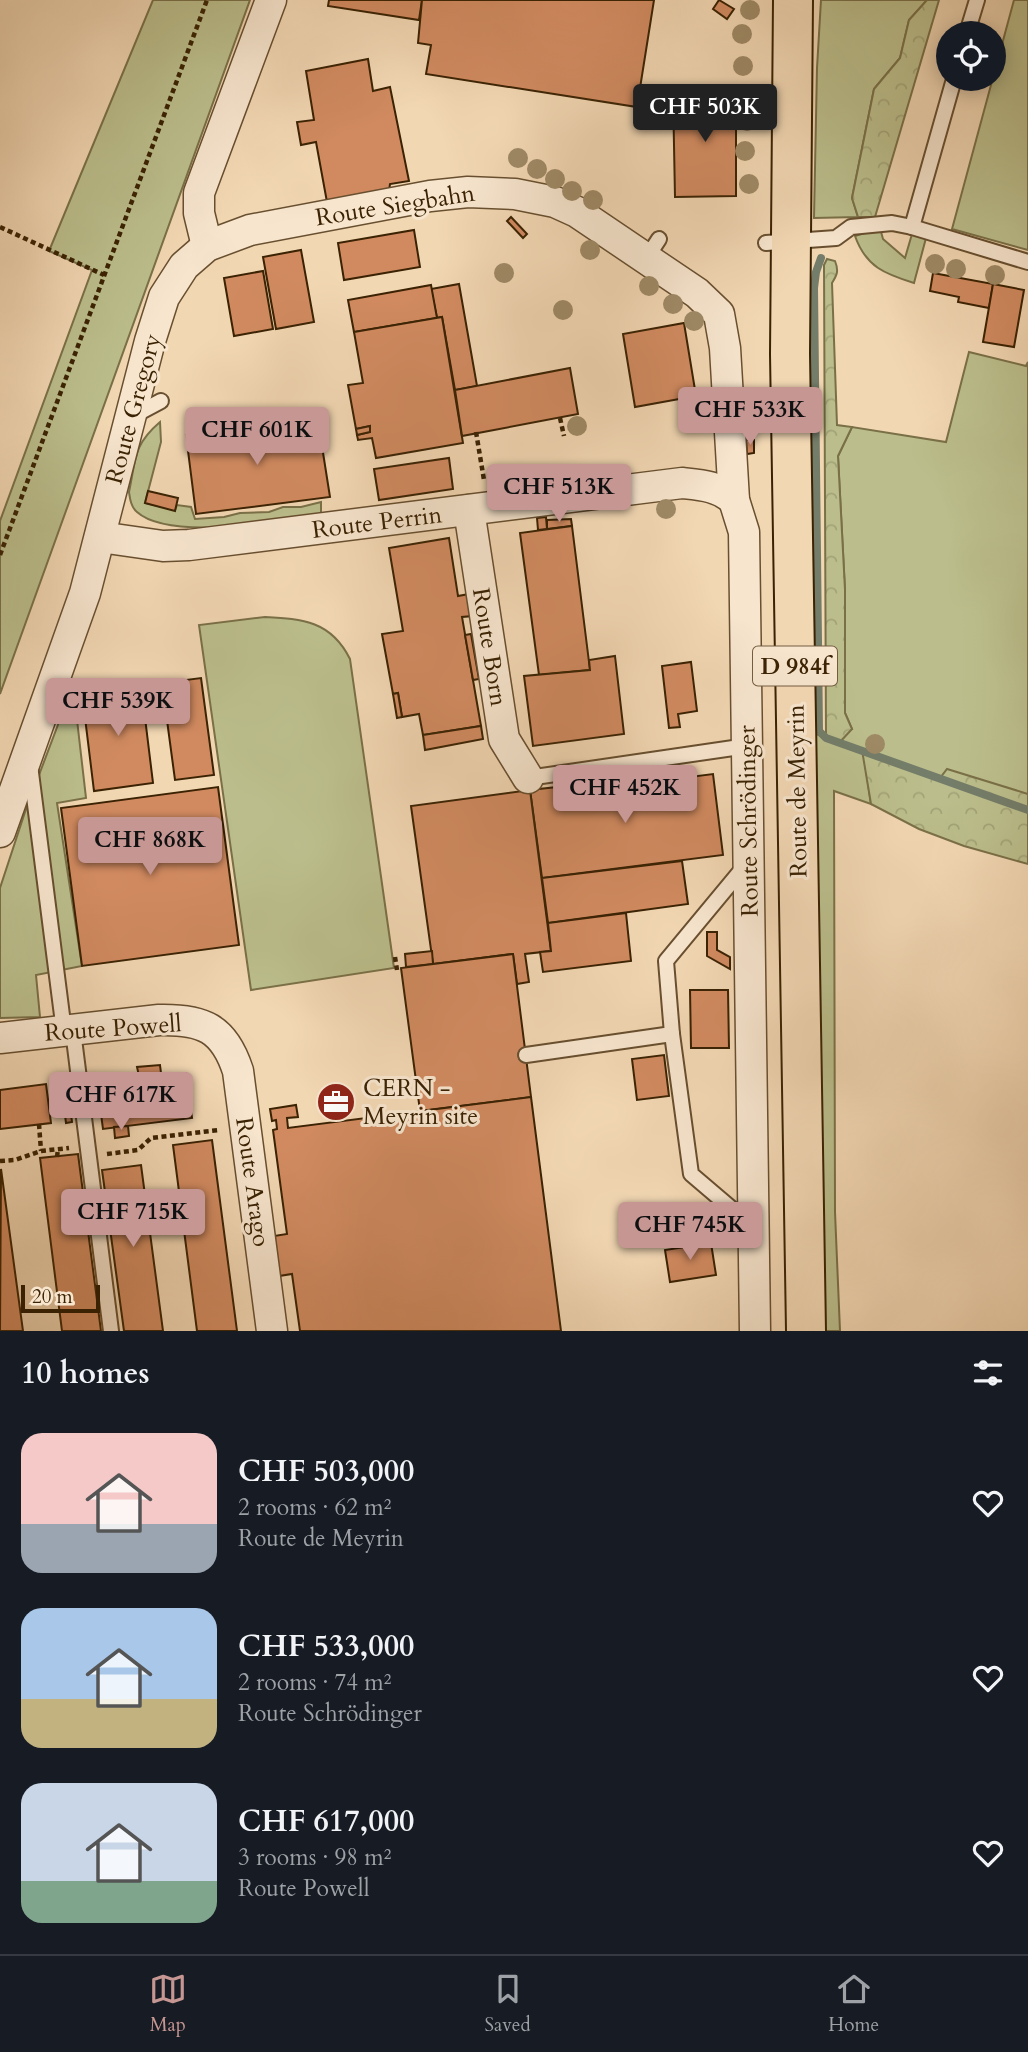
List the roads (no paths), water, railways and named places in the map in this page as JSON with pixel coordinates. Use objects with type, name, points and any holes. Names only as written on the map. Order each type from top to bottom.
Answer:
[{"type":"main road","name":"Route de Meyrin","points":[[793,0],[778,243],[806,1331]]},
{"type":"street","points":[[207,246],[199,213],[199,193],[271,0]]},
{"type":"street","name":"Route Siegbahn","points":[[207,246],[250,230],[430,197],[489,191],[533,196],[555,202],[652,249],[719,314]]},
{"type":"street","name":"Route Gregory","points":[[0,832],[85,593],[150,341],[164,297],[184,266],[207,246]]},
{"type":"street","name":"Route Schrödinger","points":[[719,314],[725,348],[734,500],[744,532],[755,1331]]},
{"type":"street","name":"Route Perrin","points":[[100,537],[163,546],[340,521],[469,510],[682,484],[705,485],[727,494],[734,500]]},
{"type":"street","name":"Route Born","points":[[469,510],[504,739],[528,778]]},
{"type":"street","name":"Route Powell","points":[[0,1038],[182,1019],[201,1024],[222,1037]]},
{"type":"street","name":"Route Arago","points":[[222,1037],[232,1053],[238,1071],[272,1331]]},
{"type":"lane","points":[[971,21],[977,0]]},
{"type":"lane","points":[[912,227],[951,91]]},
{"type":"lane","points":[[778,243],[836,238],[851,227],[877,223],[912,227],[1028,261]]},
{"type":"lane","points":[[130,417],[161,401]]},
{"type":"lane","points":[[528,778],[747,746]]},
{"type":"lane","points":[[29,752],[88,1151],[111,1331]]},
{"type":"lane","points":[[750,860],[666,961],[672,1034],[691,1174],[754,1227]]},
{"type":"lane","points":[[526,1055],[672,1034]]},
{"type":"waterway","points":[[821,258],[814,288],[819,731],[826,738],[1028,810]]},
{"type":"place","name":"CERN - Meyrin site","points":[[336,1102]]}]
